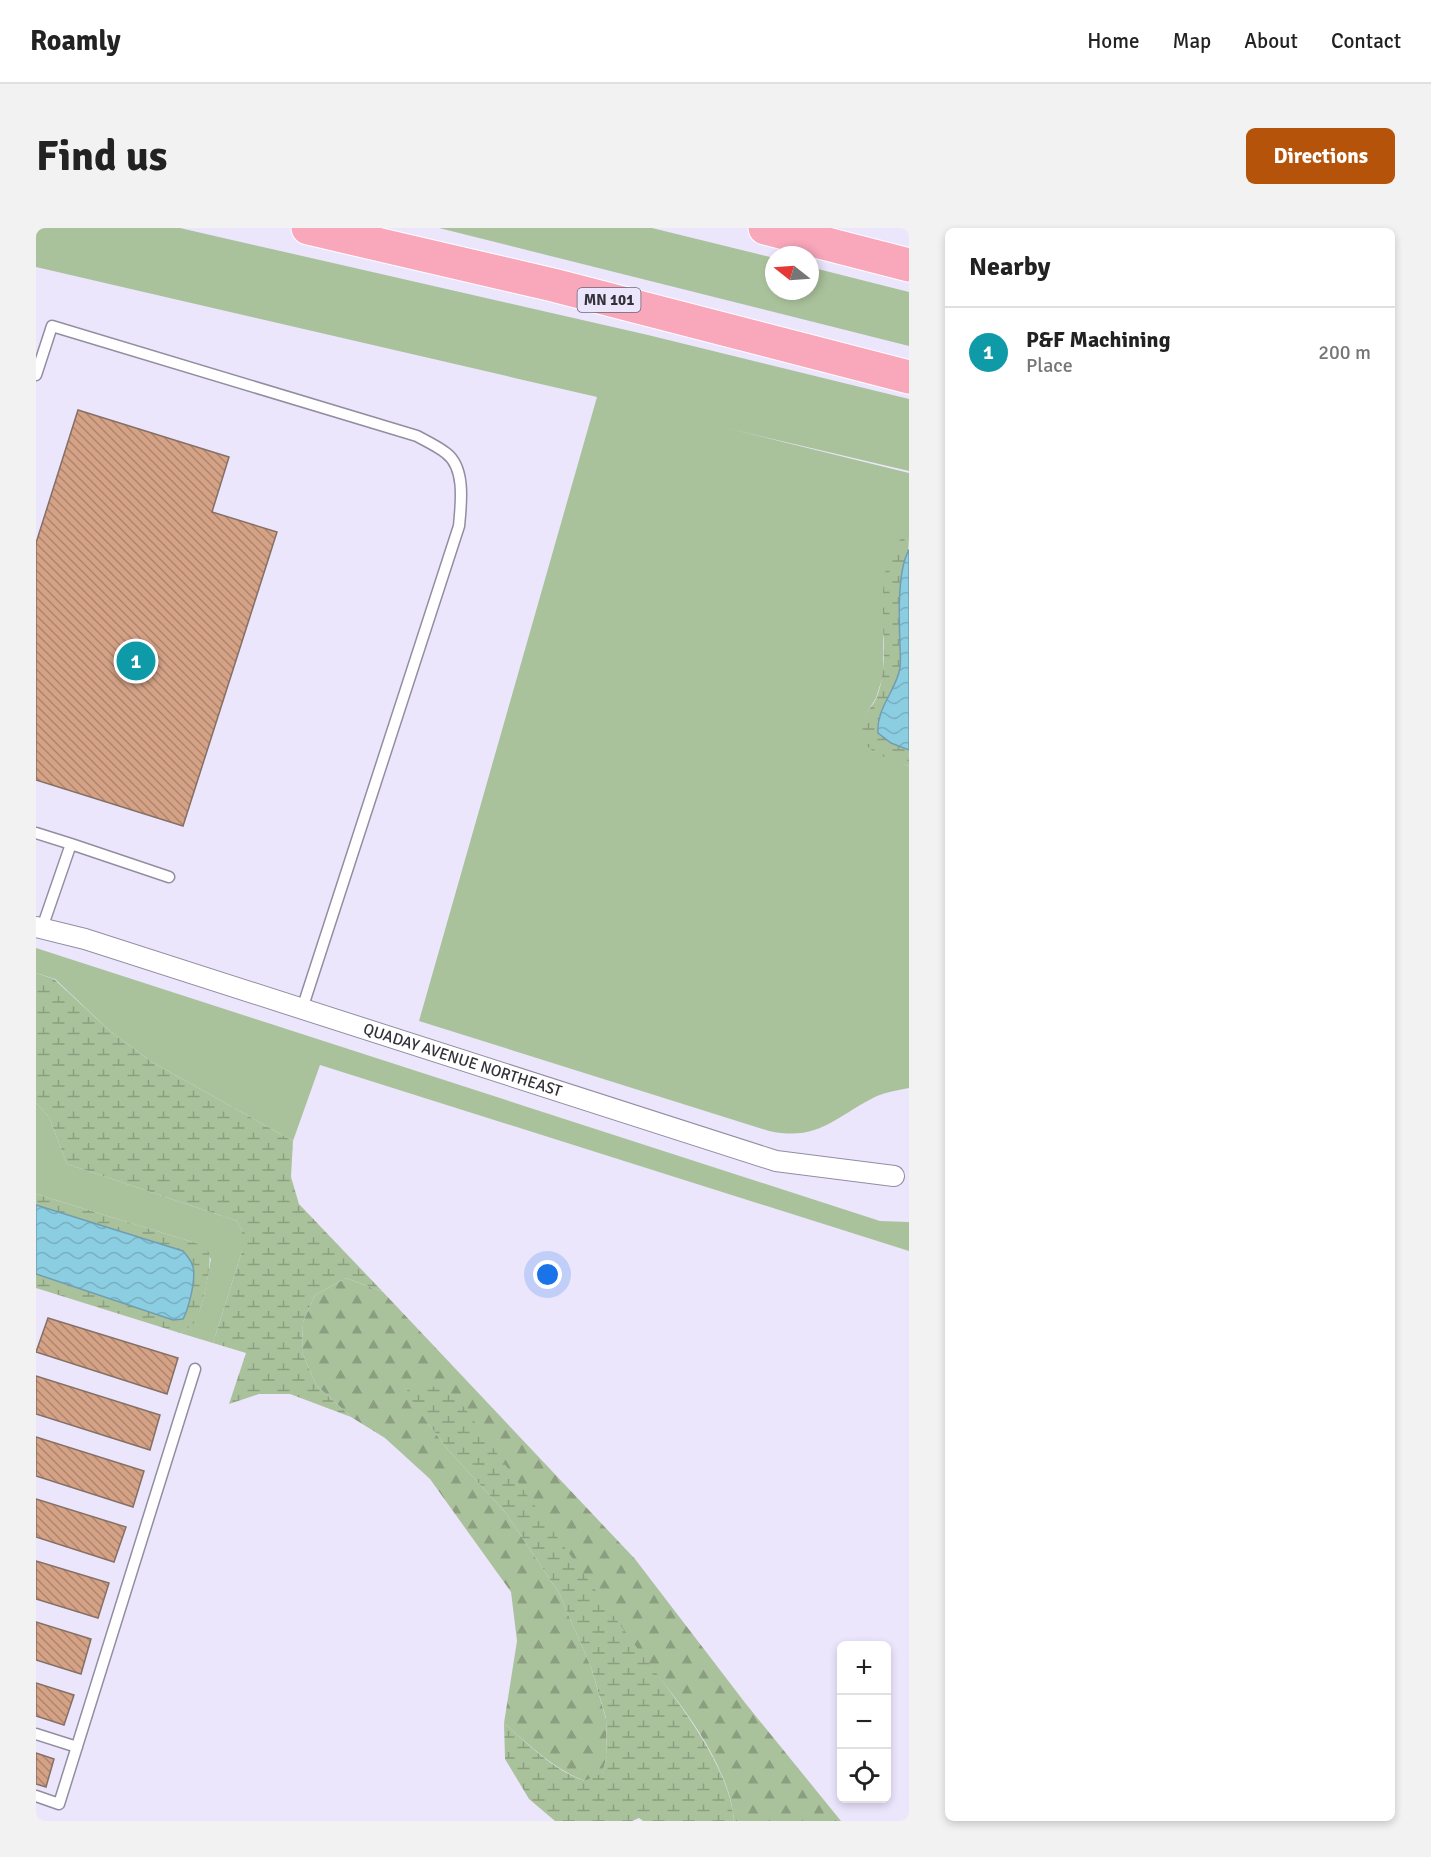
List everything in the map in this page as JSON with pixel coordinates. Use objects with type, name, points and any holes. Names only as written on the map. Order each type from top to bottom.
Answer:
[{"type":"highway","name":"MN 101","points":[[308,228],[553,285],[909,377]]},
{"type":"highway","points":[[765,228],[909,265]]},
{"type":"street","name":"QUADAY AVENUE NORTHEAST","points":[[39,928],[85,939],[776,1161],[894,1176]]},
{"type":"lane","points":[[36,375],[52,326],[417,436],[448,454],[458,472],[462,489],[459,526],[302,1009]]},
{"type":"lane","points":[[36,833],[169,877]]},
{"type":"lane","points":[[39,928],[71,844]]},
{"type":"lane","points":[[36,1796],[59,1803],[195,1369]]},
{"type":"lane","points":[[36,1734],[76,1747]]},
{"type":"green space","points":[[36,228],[180,228],[648,335],[909,399],[909,471],[722,427],[909,473],[909,536],[904,536],[883,638],[883,676],[876,698],[863,719],[873,751],[909,766],[909,1088],[877,1096],[815,1130],[801,1133],[769,1131],[419,1021],[597,397],[36,267]]},
{"type":"green space","points":[[439,228],[652,228],[765,256],[765,300],[819,300],[819,269],[909,292],[909,346]]},
{"type":"green space","points":[[904,536],[909,536],[899,610],[900,667],[881,715],[879,733],[891,743],[909,750],[909,766],[874,752],[863,742],[859,731],[862,721],[876,699],[882,677],[883,602],[887,564],[894,549]]},
{"type":"green space","points":[[36,948],[880,1221],[909,1222],[909,1251],[320,1065],[293,1141],[152,1062],[110,1031],[55,979],[36,973]]},
{"type":"green space","points":[[36,973],[54,979],[110,1031],[152,1062],[293,1141],[291,1177],[299,1204],[383,1292],[346,1278],[315,1295],[303,1322],[302,1352],[316,1385],[351,1417],[290,1394],[259,1394],[229,1404],[246,1353],[213,1343],[242,1251],[242,1231],[237,1221],[67,1164],[49,1117],[36,1103]]},
{"type":"green space","points":[[36,1103],[49,1117],[67,1164],[237,1221],[242,1231],[242,1251],[213,1343],[180,1333],[198,1316],[211,1259],[196,1243],[36,1194]]},
{"type":"green space","points":[[36,1194],[196,1243],[206,1249],[210,1263],[209,1272],[198,1317],[180,1333],[36,1288],[36,1274],[173,1320],[183,1319],[183,1251],[36,1205]]},
{"type":"green space","points":[[346,1278],[383,1292],[635,1559],[746,1704],[841,1821],[734,1821],[727,1789],[712,1755],[691,1720],[666,1686],[611,1622],[426,1421],[450,1452],[505,1512],[559,1593],[591,1667],[606,1719],[607,1756],[602,1774],[585,1781],[573,1776],[542,1756],[504,1723],[517,1641],[511,1592],[430,1479],[385,1438],[351,1417],[316,1385],[302,1352],[303,1322],[315,1295]]},
{"type":"green space","points":[[421,1384],[440,1388],[464,1407],[621,1626],[672,1693],[706,1744],[719,1770],[729,1796],[734,1821],[643,1821],[639,1818],[632,1821],[555,1821],[529,1799],[505,1759],[504,1723],[552,1764],[585,1781],[602,1773],[607,1756],[606,1718],[591,1667],[559,1593],[505,1512],[450,1452],[412,1401],[407,1390]]},
{"type":"water","points":[[909,550],[909,750],[891,743],[878,733],[878,724],[900,668],[901,582],[902,570]]},
{"type":"water","points":[[36,1205],[183,1251],[192,1263],[194,1279],[188,1308],[183,1319],[173,1320],[36,1274]]},
{"type":"building","points":[[78,410],[229,457],[212,512],[277,532],[183,826],[36,780],[36,543]]},
{"type":"building","points":[[48,1318],[178,1358],[167,1394],[36,1352]]},
{"type":"building","points":[[36,1376],[160,1415],[150,1450],[36,1414]]},
{"type":"building","points":[[36,1437],[144,1471],[133,1507],[36,1476]]},
{"type":"building","points":[[36,1499],[126,1527],[114,1562],[36,1537]]},
{"type":"building","points":[[36,1561],[109,1583],[98,1618],[36,1599]]},
{"type":"building","points":[[36,1622],[91,1639],[81,1674],[36,1660]]},
{"type":"building","points":[[36,1683],[74,1695],[64,1725],[36,1716]]},
{"type":"building","points":[[36,1753],[54,1759],[46,1787],[36,1784]]},
{"type":"place","name":"P&F Machining","points":[[136,661]]}]
